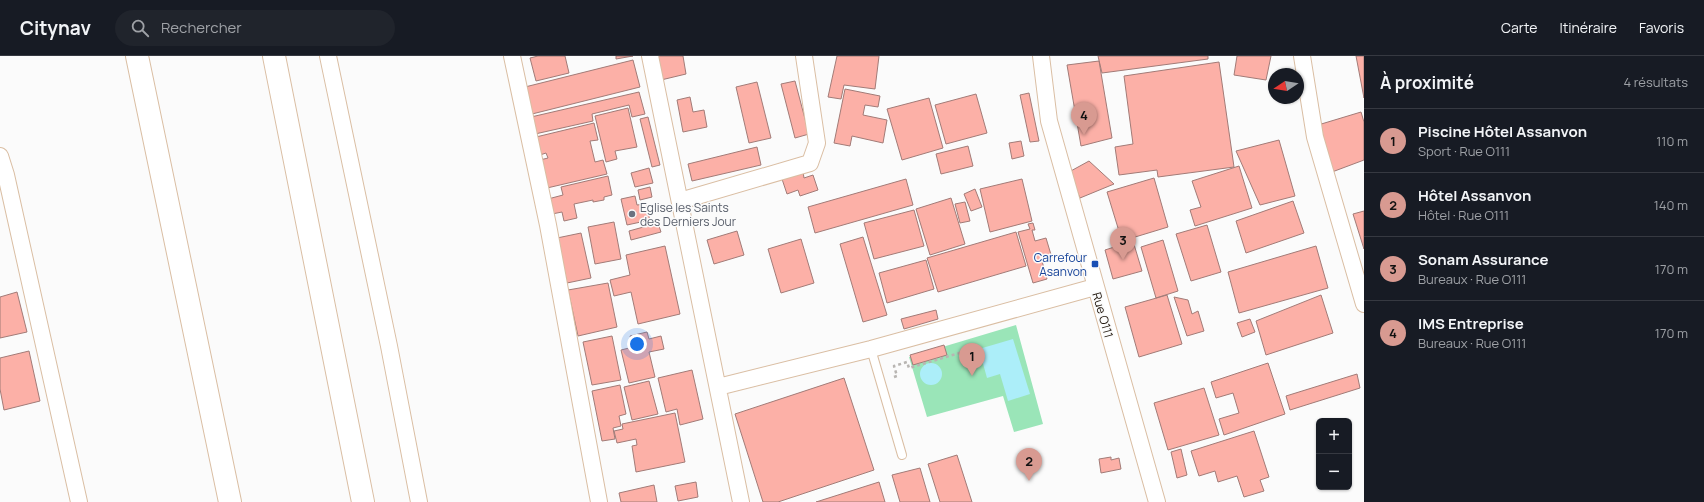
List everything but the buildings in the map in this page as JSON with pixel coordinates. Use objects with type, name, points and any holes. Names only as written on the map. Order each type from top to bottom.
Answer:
[{"type":"highway","points":[[137,56],[230,502]]},
{"type":"highway","points":[[274,56],[363,502]]},
{"type":"street","points":[[328,56],[420,502]]},
{"type":"street","points":[[512,56],[548,225],[599,502]]},
{"type":"street","points":[[650,56],[741,502]]},
{"type":"street","points":[[680,202],[810,163],[817,143],[804,56]]},
{"type":"street","name":"Rue O111","points":[[1041,56],[1049,121],[1157,502]]},
{"type":"street","points":[[1302,56],[1315,137],[1364,304]]},
{"type":"street","points":[[0,156],[6,175],[79,502]]},
{"type":"street","points":[[718,388],[871,349],[1095,287]]},
{"type":"lane","points":[[871,349],[902,455]]},
{"type":"path","points":[[880,381],[897,376],[894,366],[907,362],[909,368],[966,351]]},
{"type":"green space","points":[[1016,325],[1043,424],[1014,432],[1003,396],[927,417],[909,357]]},
{"type":"water","points":[[1013,339],[1030,394],[1008,401],[1000,374],[987,378],[979,349]]},
{"type":"water","points":[[931,363],[939,366],[942,374],[939,382],[931,385],[923,382],[920,374],[923,366]]},
{"type":"place","name":"IMS Entreprise","points":[[1084,135]]},
{"type":"place","name":"Eglise les Saints des Derniers Jour","points":[[632,214]]},
{"type":"place","name":"Sonam Assurance","points":[[1123,260]]},
{"type":"place","name":"Carrefour Asanvon","points":[[1095,264]]},
{"type":"place","name":"Piscine Hôtel Assanvon","points":[[972,376]]},
{"type":"place","name":"Hôtel Assanvon","points":[[1029,481]]}]
